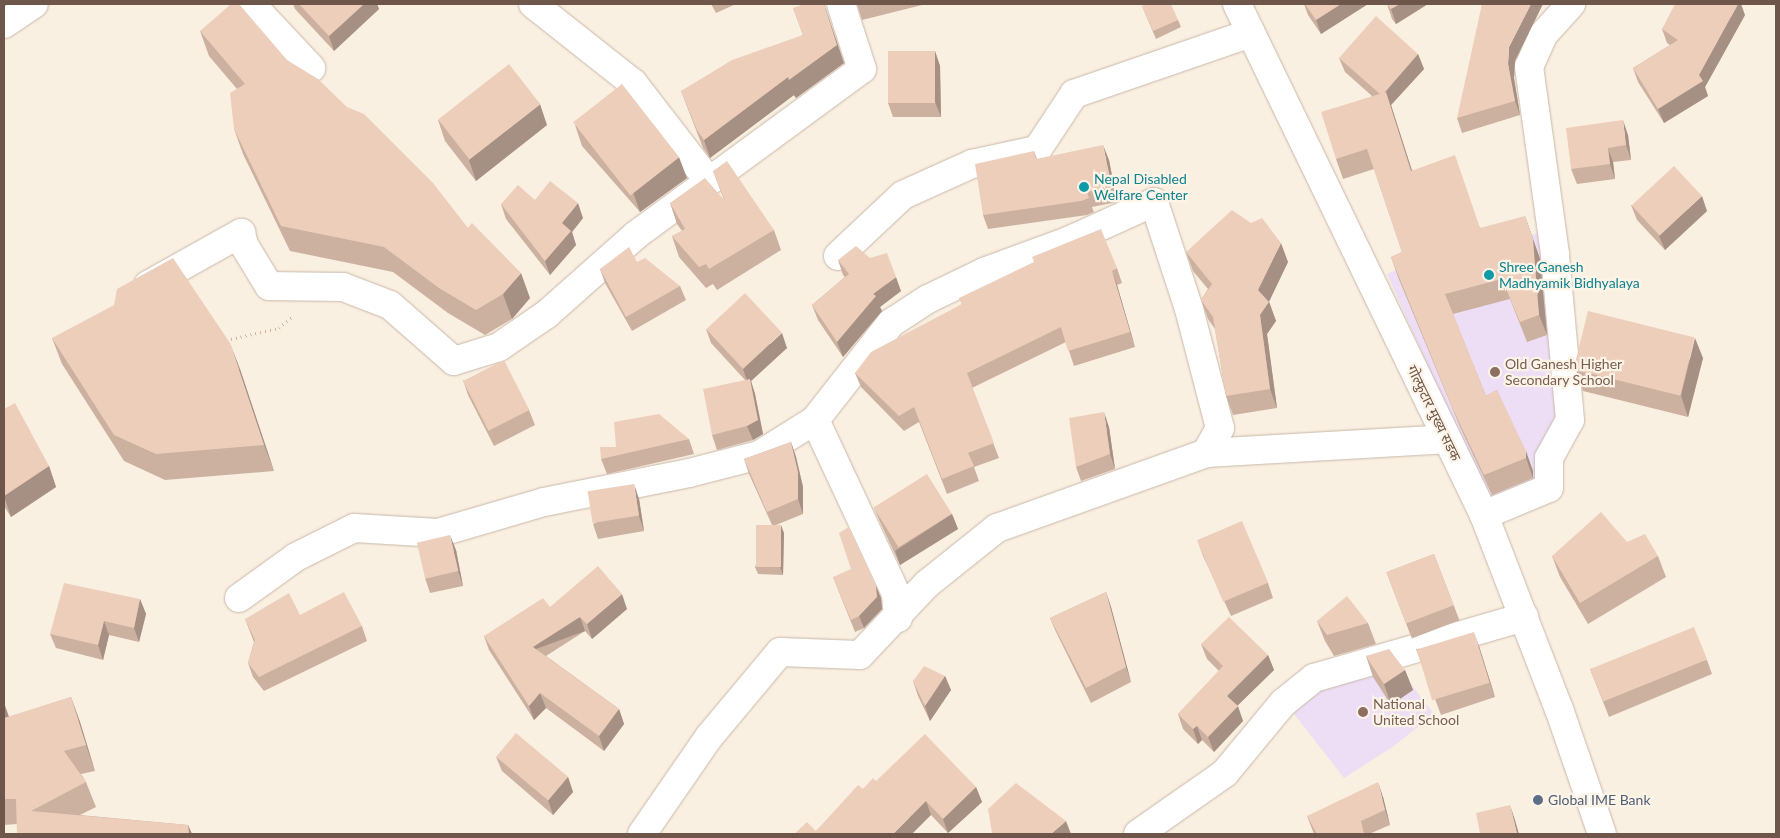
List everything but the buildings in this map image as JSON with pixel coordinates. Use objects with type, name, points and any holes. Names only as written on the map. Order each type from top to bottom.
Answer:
[{"type":"street","points":[[4,24],[34,4]]},
{"type":"street","points":[[251,4],[311,68]]},
{"type":"street","points":[[533,4],[633,83],[708,180]]},
{"type":"street","points":[[138,291],[241,233],[244,245],[269,286],[342,287],[390,305],[454,361],[499,347],[547,314],[636,235],[708,180],[862,70],[841,4]]},
{"type":"street","name":"गोल्फुटार मुख्य सडक","points":[[1237,4],[1484,515],[1524,617],[1602,834]]},
{"type":"street","points":[[1484,515],[1549,488],[1549,458],[1570,420],[1555,254],[1529,67],[1543,35],[1571,4]]},
{"type":"street","points":[[838,256],[903,196],[972,164],[1037,150],[1074,94],[1252,33]]},
{"type":"street","points":[[239,598],[296,557],[354,528],[438,533],[544,502],[689,473],[759,455],[815,420],[890,323],[928,299],[984,272],[1068,241],[1154,202],[1189,309],[1220,428],[1206,453]]},
{"type":"street","points":[[815,420],[896,594],[898,618]]},
{"type":"street","points":[[642,834],[709,737],[780,652],[860,655],[898,618],[927,584],[997,528],[1206,453],[1446,439]]},
{"type":"street","points":[[1138,834],[1224,772],[1283,703],[1314,678],[1524,617]]},
{"type":"path","points":[[226,340],[279,328],[302,308],[297,286]]},
{"type":"shaded area","name":"Old Ganesh Higher Secondary School","points":[[1541,233],[1562,414],[1542,487],[1490,505],[1387,274],[1429,255]]},
{"type":"shaded area","name":"National United School","points":[[1381,645],[1434,714],[1394,746],[1344,778],[1291,710]]},
{"type":"place","name":"Nepal Disabled Welfare Center","points":[[1084,187]]},
{"type":"place","name":"Shree Ganesh Madhyamik Bidhyalaya","points":[[1489,275]]},
{"type":"place","name":"Old Ganesh Higher Secondary School","points":[[1495,372]]},
{"type":"place","name":"National United School","points":[[1363,712]]},
{"type":"place","name":"Global IME Bank","points":[[1538,800]]}]
